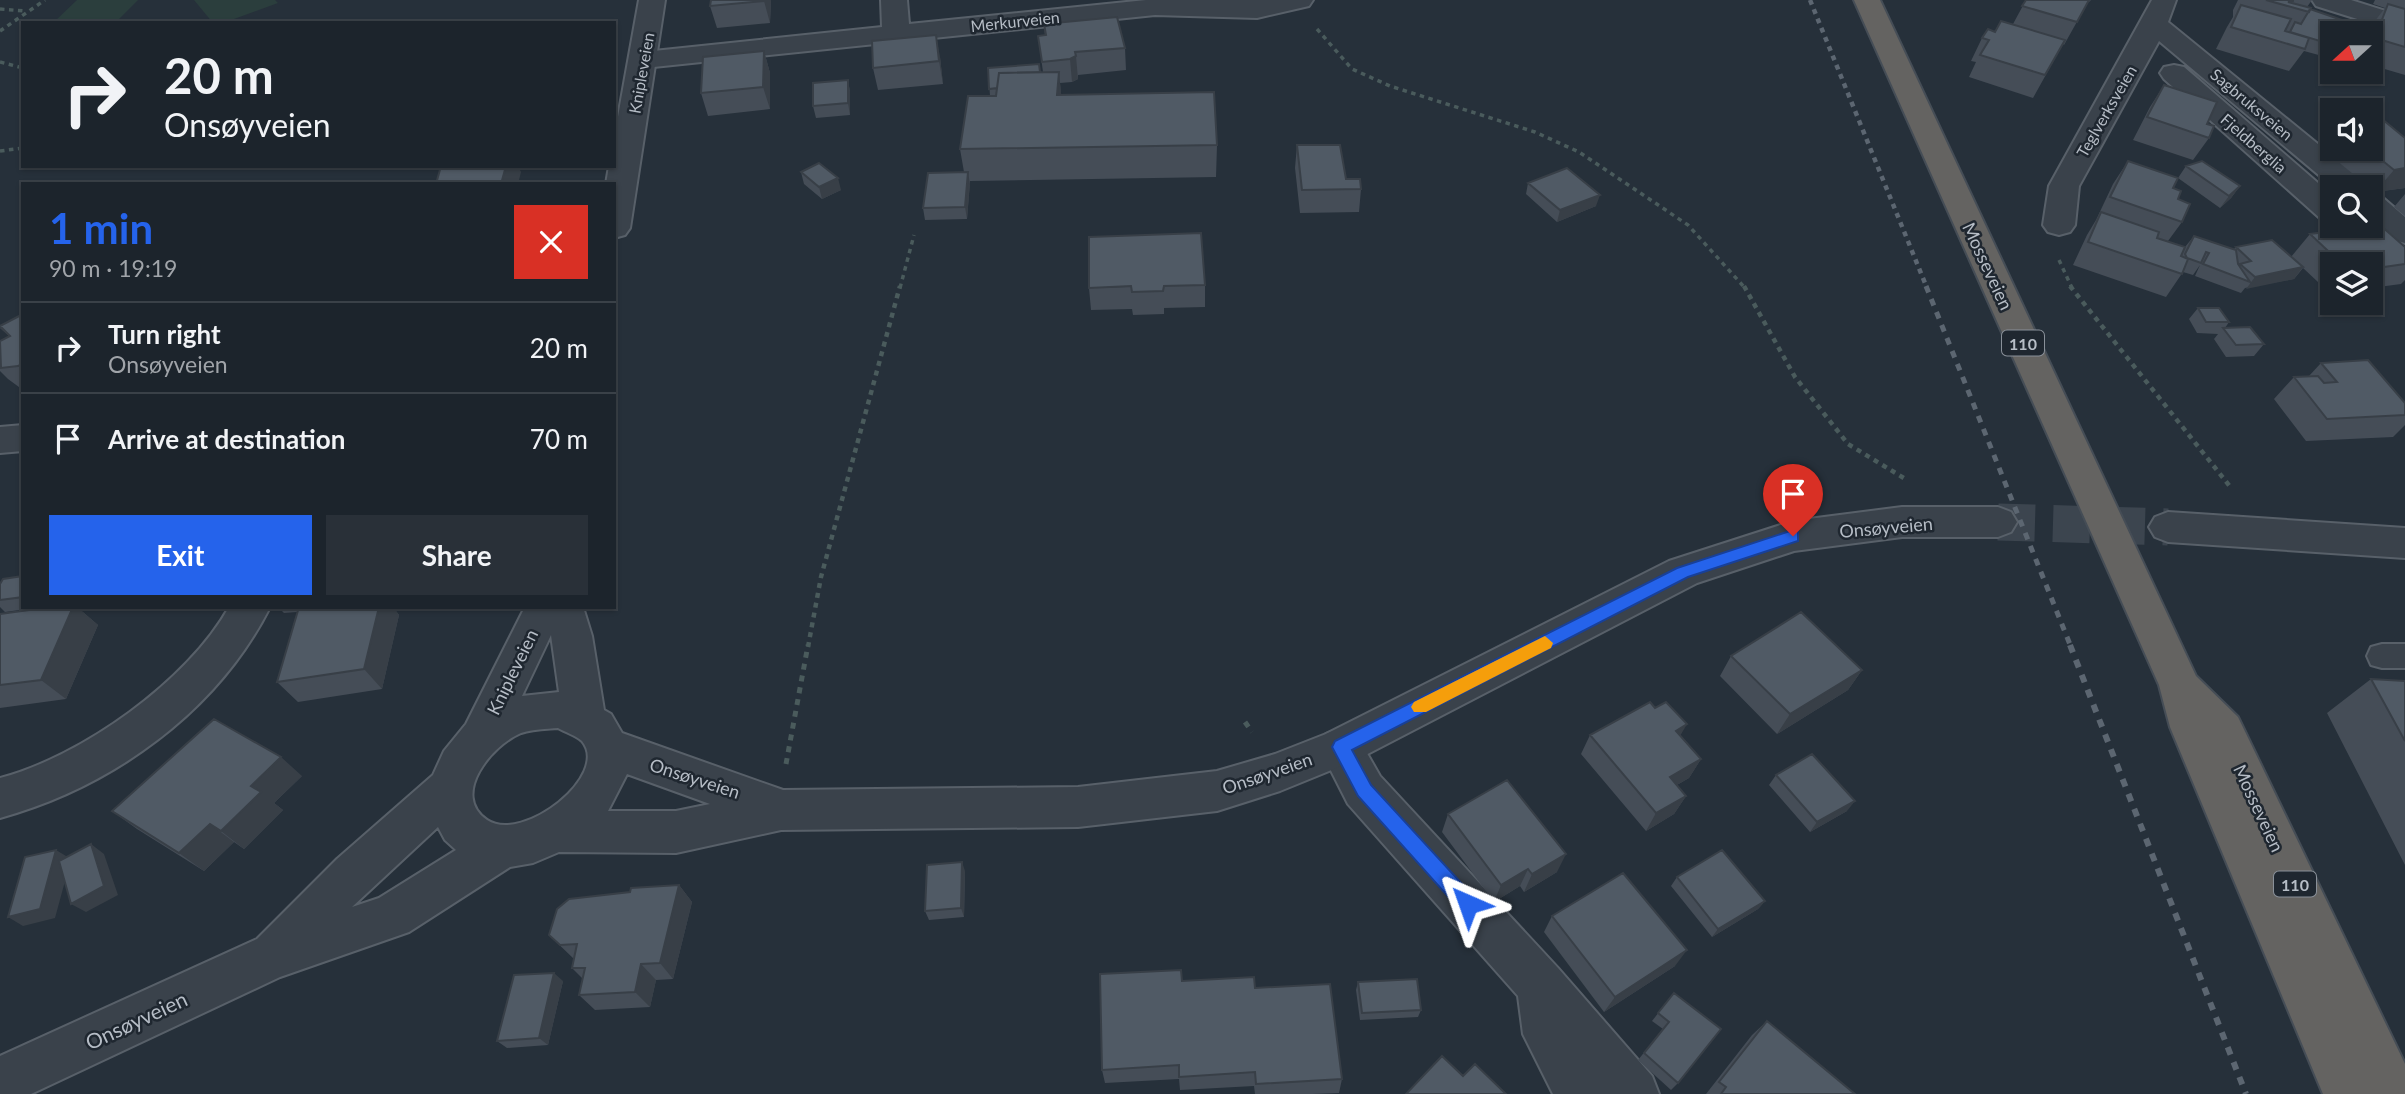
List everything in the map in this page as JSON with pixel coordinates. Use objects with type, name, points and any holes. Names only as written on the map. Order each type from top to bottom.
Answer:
[{"type":"highway","name":"Mosseveien","points":[[1867,0],[2180,685],[2191,727],[2349,1094]]},
{"type":"highway","name":"Mosseveien","points":[[2180,685],[2223,730],[2393,1094]]},
{"type":"street","name":"Knipleveien","points":[[616,217],[652,0]]},
{"type":"street","points":[[894,0],[896,33]]},
{"type":"street","points":[[2325,0],[2405,26]]},
{"type":"street","name":"Merkurveien","points":[[644,60],[1155,8],[1257,10],[1298,1]]},
{"type":"street","name":"Sagbruksveien","points":[[2153,23],[2337,175]]},
{"type":"street","name":"Fjeldberglia","points":[[2153,23],[2320,198]]},
{"type":"street","name":"Teglverksveien","points":[[2059,225],[2064,186],[2153,23]]},
{"type":"street","points":[[2383,214],[2405,233]]},
{"type":"street","points":[[0,440],[21,438]]},
{"type":"street","name":"Onsøyveien","points":[[558,831],[676,832],[781,810],[1078,807],[1217,791],[1280,772],[1341,747],[1683,572],[1793,536],[1902,522],[1998,522]]},
{"type":"street","points":[[2168,527],[2405,543]]},
{"type":"street","points":[[0,798],[21,793],[98,758],[180,694],[242,628],[249,609]]},
{"type":"street","name":"Knipleveien","points":[[481,738],[544,609]]},
{"type":"street","points":[[564,609],[607,769],[599,791],[582,813],[558,831],[531,842],[503,846],[479,841],[461,828],[451,810],[449,789],[458,766],[481,738],[508,719],[537,710],[563,710],[596,731]]},
{"type":"street","name":"Onsøyveien","points":[[596,731],[697,781],[744,794],[781,810]]},
{"type":"street","points":[[1341,747],[1364,790],[1541,985],[1634,1094]]},
{"type":"street","name":"Onsøyveien","points":[[271,957],[353,874],[449,789]]},
{"type":"street","name":"Onsøyveien","points":[[0,1082],[271,957],[392,916],[503,846]]},
{"type":"street","points":[[1541,985],[1548,1034],[1580,1094]]},
{"type":"path","points":[[0,31],[25,11],[45,0]]},
{"type":"path","points":[[1298,1],[1333,51],[1352,69],[1390,86],[1535,132],[1579,152],[1623,178],[1688,225],[1741,281],[1795,377],[1847,444],[1917,485]]},
{"type":"path","points":[[0,9],[25,11]]},
{"type":"path","points":[[0,62],[21,67]]},
{"type":"path","points":[[0,151],[21,148]]},
{"type":"path","points":[[2059,225],[2056,253],[2067,282],[2235,493]]},
{"type":"path","points":[[781,810],[787,755],[821,577],[915,235]]},
{"type":"green space","points":[[77,0],[138,0],[117,21],[55,21]]},
{"type":"green space","points":[[194,0],[275,0],[278,3],[228,21],[211,21]]},
{"type":"building","points":[[711,0],[764,0],[764,1],[710,6]]},
{"type":"building","points":[[2026,0],[2089,0],[2077,22],[2022,6]]},
{"type":"building","points":[[2266,0],[2293,0],[2288,2],[2311,8],[2309,12]]},
{"type":"building","points":[[2388,4],[2405,9],[2405,47],[2384,41],[2384,21],[2382,21]]},
{"type":"building","points":[[2241,5],[2291,19],[2285,31],[2309,38],[2305,49],[2231,27]]},
{"type":"building","points":[[2310,9],[2345,21],[2320,21],[2320,41],[2290,32],[2295,22],[2301,24]]},
{"type":"building","points":[[1117,17],[1125,48],[1075,52],[1076,56],[1070,59],[1042,62],[1038,36],[1046,35],[1044,24]]},
{"type":"building","points":[[2001,21],[2065,40],[2045,75],[1980,55],[1989,40],[1982,38],[1988,29],[1995,32]]},
{"type":"building","points":[[936,35],[939,61],[873,68],[872,41]]},
{"type":"building","points":[[764,51],[763,87],[701,93],[703,57]]},
{"type":"building","points":[[1039,64],[1040,72],[999,73],[997,88],[989,89],[988,68]]},
{"type":"building","points":[[1059,72],[1057,95],[1214,92],[1217,145],[960,149],[968,96],[996,96],[999,73]]},
{"type":"building","points":[[848,80],[848,103],[813,106],[813,83]]},
{"type":"building","points":[[2164,85],[2217,102],[2207,124],[2214,126],[2209,138],[2147,117]]},
{"type":"building","points":[[2383,120],[2405,138],[2405,168],[2394,170],[2383,161]]},
{"type":"building","points":[[1297,145],[1340,145],[1346,179],[1360,179],[1361,189],[1302,190]]},
{"type":"building","points":[[2128,161],[2178,178],[2173,188],[2181,191],[2178,199],[2190,204],[2182,222],[2110,197]]},
{"type":"building","points":[[2202,161],[2240,186],[2229,196],[2186,166]]},
{"type":"building","points":[[819,163],[838,178],[819,187],[801,172]]},
{"type":"building","points":[[440,168],[505,168],[502,182],[437,182]]},
{"type":"building","points":[[1567,168],[1600,195],[1560,210],[1528,183]]},
{"type":"building","points":[[968,172],[965,207],[923,208],[928,173]]},
{"type":"building","points":[[2101,212],[2159,232],[2157,238],[2185,247],[2181,256],[2188,259],[2182,274],[2088,242]]},
{"type":"building","points":[[2383,228],[2405,247],[2405,264],[2383,267],[2383,252],[2329,252],[2310,234],[2320,233],[2320,238],[2383,238]]},
{"type":"building","points":[[1201,233],[1205,285],[1164,286],[1163,291],[1132,292],[1131,286],[1089,288],[1089,237]]},
{"type":"building","points":[[2194,236],[2236,250],[2238,264],[2250,282],[2203,264],[2209,253],[2206,252],[2201,263],[2187,258],[2185,254]]},
{"type":"building","points":[[2272,240],[2303,267],[2255,277],[2240,264],[2251,261],[2236,247]]},
{"type":"building","points":[[2198,308],[2219,308],[2229,322],[2206,322]]},
{"type":"building","points":[[21,315],[21,364],[18,366],[1,368],[0,341],[10,336],[0,326]]},
{"type":"building","points":[[2250,327],[2264,344],[2236,345],[2223,328]]},
{"type":"building","points":[[2368,360],[2405,403],[2405,415],[2327,419],[2294,377],[2318,376],[2324,383],[2337,382],[2321,363]]},
{"type":"building","points":[[21,576],[21,597],[0,600],[0,584],[3,579]]},
{"type":"building","points":[[36,609],[72,609],[41,680],[0,685],[0,614]]},
{"type":"building","points":[[298,609],[379,609],[364,669],[277,682]]},
{"type":"building","points":[[1801,612],[1862,670],[1790,714],[1731,656]]},
{"type":"building","points":[[2371,679],[2405,681],[2405,741]]},
{"type":"building","points":[[1650,702],[1655,708],[1666,702],[1687,724],[1676,731],[1701,759],[1670,777],[1686,796],[1656,813],[1590,735]]},
{"type":"building","points":[[214,719],[281,757],[251,786],[261,792],[221,831],[210,824],[179,853],[112,811]]},
{"type":"building","points":[[1812,754],[1855,801],[1817,822],[1776,775]]},
{"type":"building","points":[[1507,780],[1566,854],[1532,874],[1528,869],[1501,885],[1448,814]]},
{"type":"building","points":[[91,844],[104,886],[71,904],[59,861]]},
{"type":"building","points":[[56,850],[40,909],[8,917],[25,857]]},
{"type":"building","points":[[1722,850],[1765,901],[1718,929],[1677,877]]},
{"type":"building","points":[[962,862],[961,908],[925,911],[927,865]]},
{"type":"building","points":[[1623,873],[1687,950],[1615,997],[1552,916]]},
{"type":"building","points":[[679,885],[660,963],[641,964],[635,992],[579,995],[585,968],[572,968],[577,944],[560,945],[549,935],[557,909],[569,899],[630,892],[631,888]]},
{"type":"building","points":[[1181,970],[1182,981],[1254,977],[1255,988],[1330,984],[1342,1079],[1256,1084],[1255,1072],[1179,1077],[1179,1065],[1102,1070],[1100,974]]},
{"type":"building","points":[[554,973],[539,1038],[497,1041],[514,975]]},
{"type":"building","points":[[1417,979],[1421,1010],[1362,1013],[1358,982]]},
{"type":"building","points":[[1674,993],[1721,1029],[1678,1083],[1644,1053],[1669,1022],[1658,1013]]},
{"type":"building","points":[[1767,1021],[1855,1094],[1721,1094],[1726,1087],[1719,1082]]},
{"type":"building","points":[[1442,1056],[1463,1076],[1475,1064],[1506,1094],[1406,1094]]},
{"type":"tunnel","points":[[1998,522],[2168,527]]},
{"type":"railway","points":[[1810,0],[1927,288]]},
{"type":"railway","points":[[1926,286],[2071,647]]},
{"type":"railway","points":[[2070,645],[2246,1094]]},
{"type":"slow traffic","points":[[1420,707],[1545,643]]},
{"type":"route","points":[[1468,904],[1364,790],[1341,747],[1683,572],[1793,536]]}]
